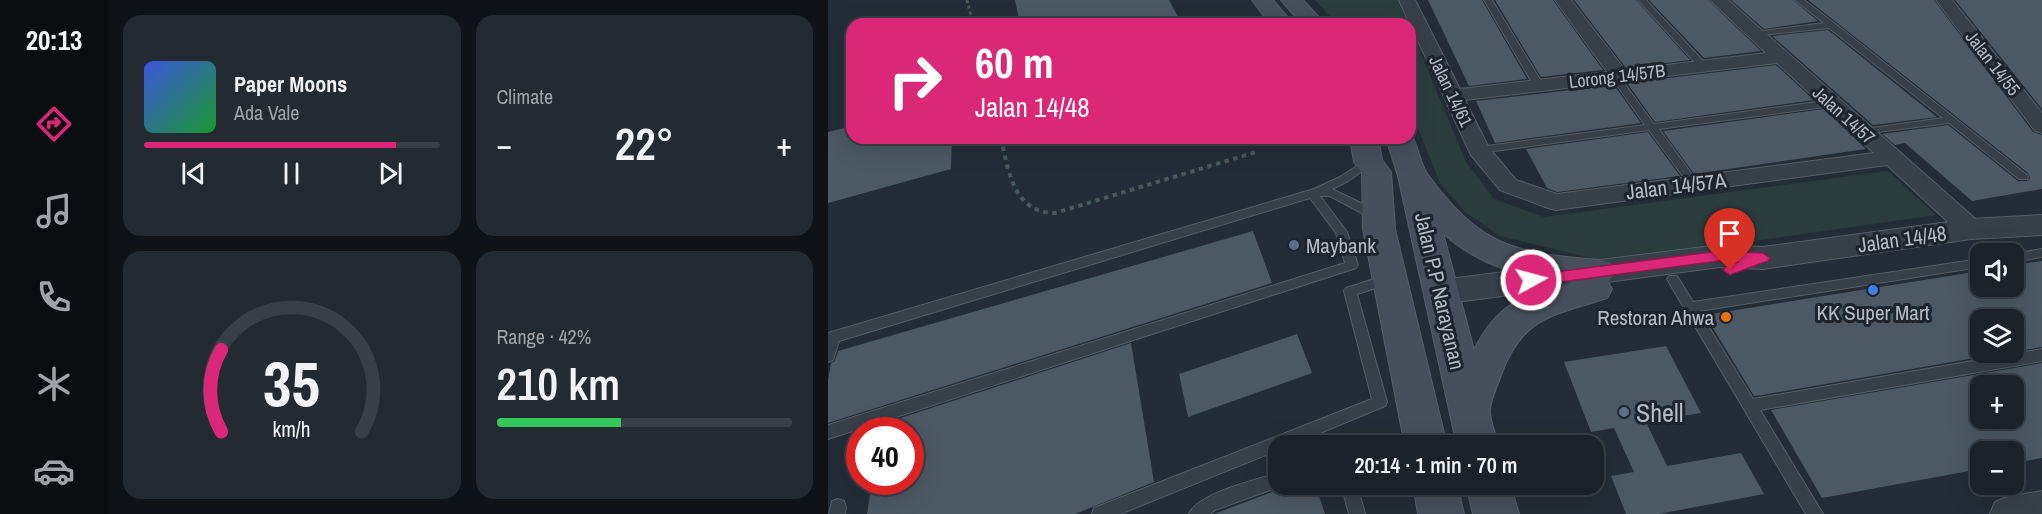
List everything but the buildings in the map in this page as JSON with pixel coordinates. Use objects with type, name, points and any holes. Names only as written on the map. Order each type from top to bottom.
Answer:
[{"type":"main road","points":[[1262,0],[1277,18]]},
{"type":"main road","points":[[1291,0],[1308,18]]},
{"type":"main road","name":"Jalan P.P Narayanan","points":[[1402,144],[1413,176],[1434,303],[1473,428]]},
{"type":"main road","points":[[1369,157],[1378,216],[1424,435]]},
{"type":"main road","points":[[1369,157],[1390,200],[1408,290],[1434,303],[1412,327],[1417,406]]},
{"type":"main road","points":[[1413,176],[1454,226],[1500,256],[1535,267],[1597,280]]},
{"type":"main road","points":[[1473,428],[1500,337],[1513,321],[1597,280]]},
{"type":"main road","points":[[1438,495],[1442,514]]},
{"type":"main road","points":[[1491,495],[1496,514]]},
{"type":"street","name":"Jalan 14/61","points":[[1407,0],[1416,18]]},
{"type":"street","points":[[1563,0],[1617,76]]},
{"type":"street","name":"Jalan 14/57","points":[[1718,0],[1971,229]]},
{"type":"street","name":"Jalan 14/55","points":[[1944,0],[2042,127]]},
{"type":"street","name":"Jalan 14/61","points":[[1416,19],[1479,150]]},
{"type":"street","name":"Lorong 14/57B","points":[[1453,96],[1780,57]]},
{"type":"street","name":"Jalan 14/57A","points":[[1479,150],[1508,184],[1556,202],[1892,158]]},
{"type":"street","name":"Jalan 14/48","points":[[1434,303],[1597,280],[1719,256],[1763,258],[1971,229],[2042,225]]},
{"type":"street","name":"Jalan 14/48","points":[[1597,280],[1673,279],[1730,270],[1763,258]]},
{"type":"street","points":[[2007,514],[2042,508]]},
{"type":"lane","points":[[1488,0],[1539,86]]},
{"type":"lane","points":[[1642,0],[1703,66]]},
{"type":"lane","points":[[1799,0],[2023,177]]},
{"type":"lane","points":[[1755,34],[1831,26]]},
{"type":"lane","points":[[1617,76],[1694,184]]},
{"type":"lane","points":[[1479,150],[1832,103]]},
{"type":"lane","points":[[1864,132],[1951,120]]},
{"type":"lane","points":[[828,356],[833,337],[1316,193],[1344,179],[1369,157]]},
{"type":"lane","points":[[1316,193],[1332,193],[1378,216]]},
{"type":"lane","points":[[828,432],[1352,265],[1341,232],[1316,193]]},
{"type":"lane","points":[[2024,256],[2042,253]]},
{"type":"lane","points":[[1690,308],[1970,265]]},
{"type":"lane","points":[[1100,514],[1380,402],[1350,291],[1391,279]]},
{"type":"lane","points":[[1673,279],[1815,514]]},
{"type":"lane","points":[[1749,406],[2042,355]]},
{"type":"lane","points":[[1197,514],[1210,504],[1268,484]]},
{"type":"lane","points":[[1351,495],[1357,514]]},
{"type":"path","points":[[967,0],[972,18]]},
{"type":"path","points":[[1003,144],[1018,193],[1028,207],[1041,214],[1055,213],[1256,152]]},
{"type":"green space","points":[[1315,0],[1399,0],[1406,18],[1332,18]]},
{"type":"green space","points":[[1416,41],[1466,162],[1494,199],[1544,217],[1888,171],[1936,215],[1607,262],[1500,236],[1465,212],[1440,183],[1416,124]]},
{"type":"place","name":"Maybank","points":[[1294,245]]},
{"type":"place","name":"KK Super Mart","points":[[1873,290]]},
{"type":"place","name":"Restoran Ahwa","points":[[1726,317]]},
{"type":"place","name":"Shell","points":[[1624,412]]},
{"type":"route","points":[[1531,280],[1719,256],[1763,258],[1730,270]]}]
